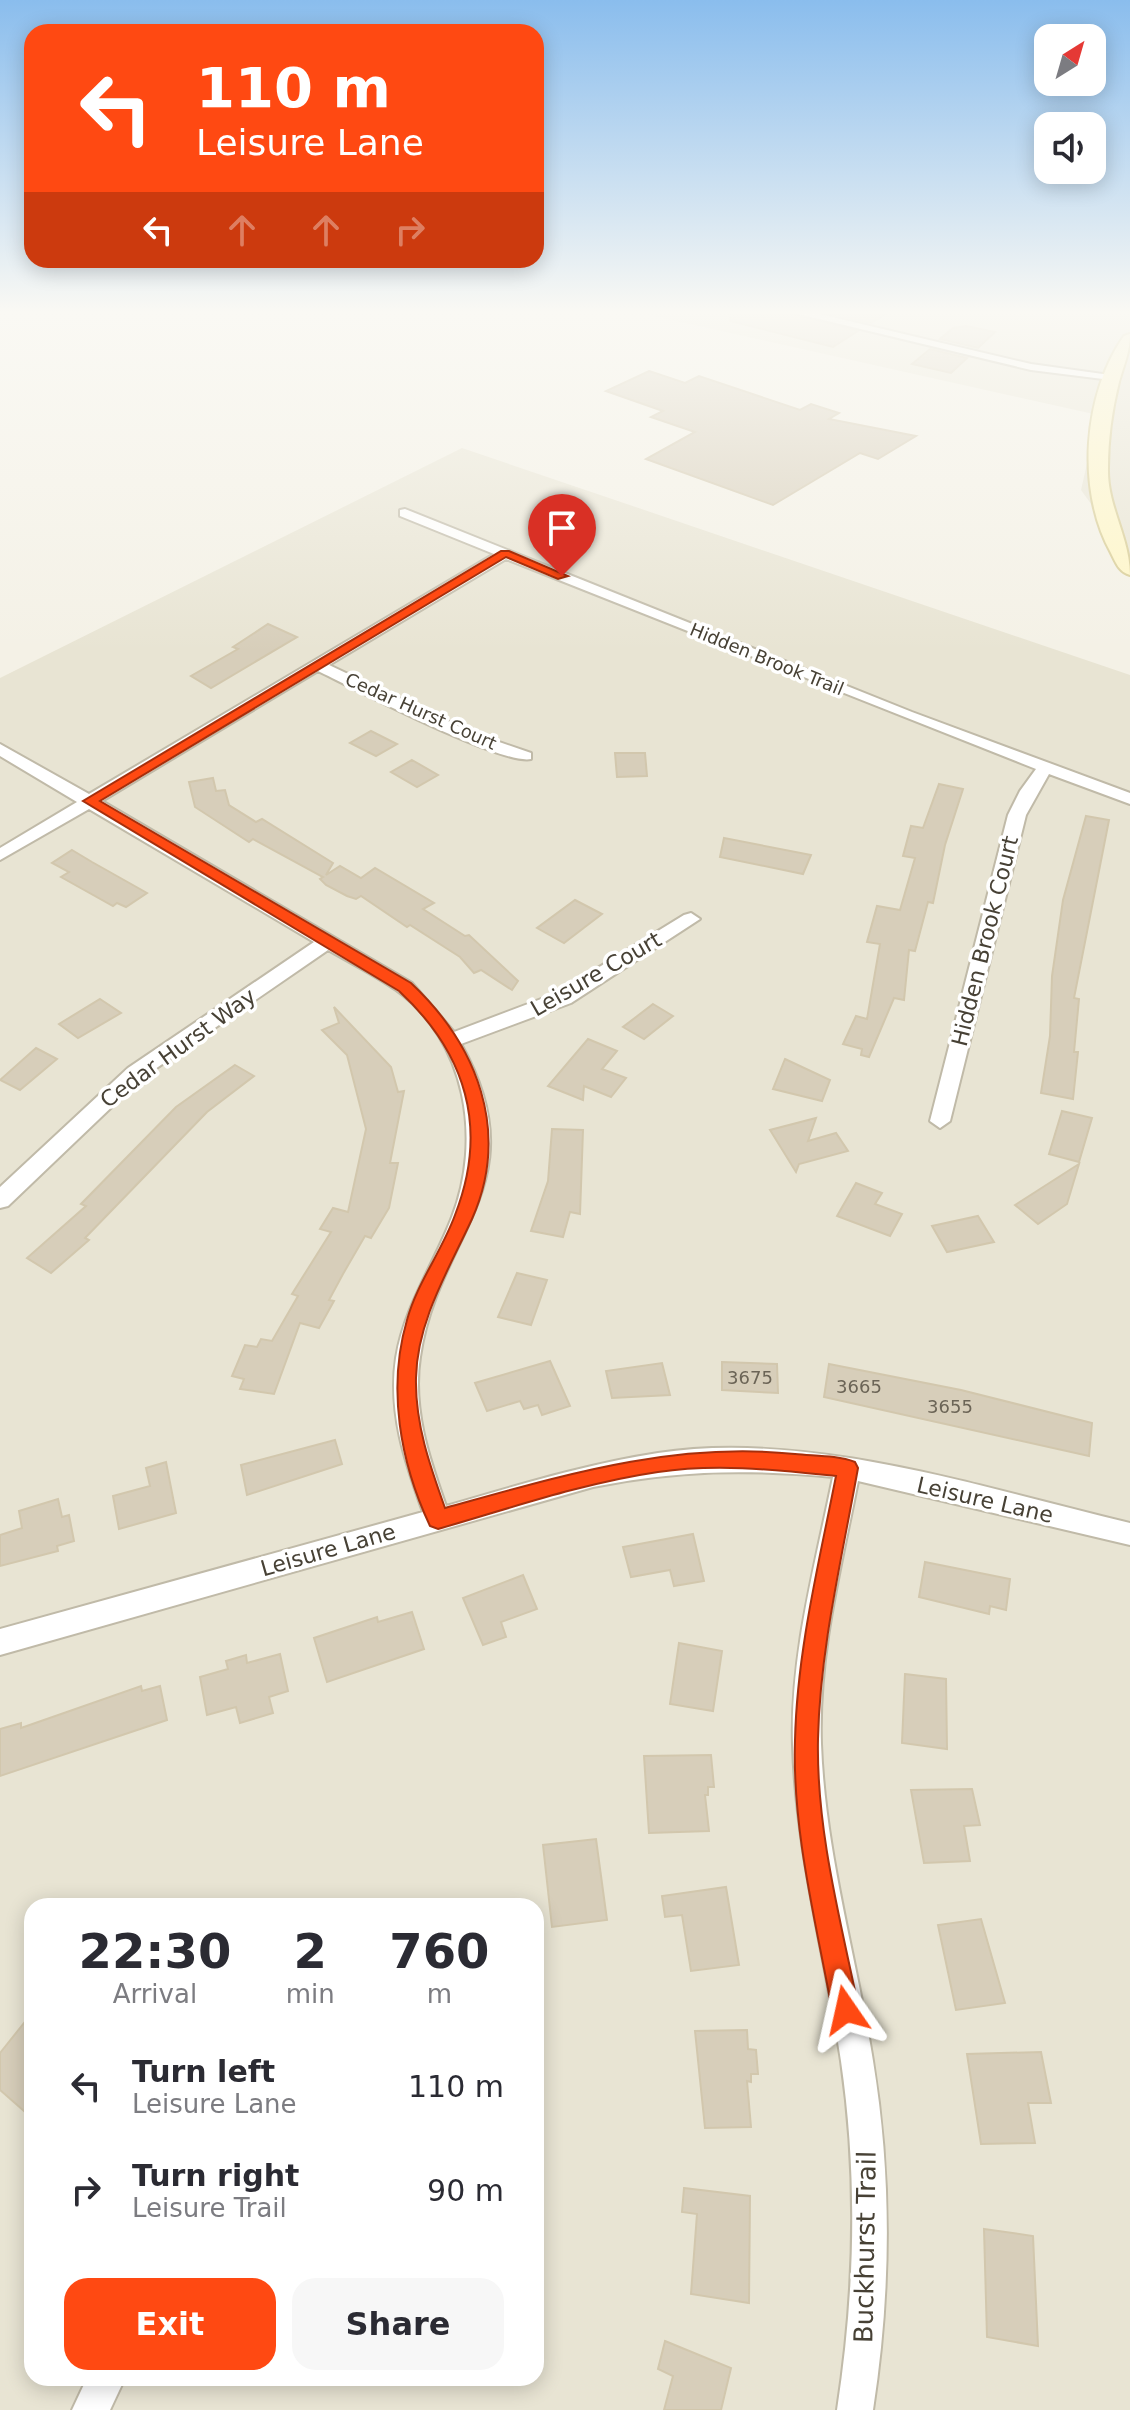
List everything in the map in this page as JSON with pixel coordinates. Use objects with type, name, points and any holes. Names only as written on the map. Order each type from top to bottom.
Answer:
[{"type":"street","points":[[1102,425],[1096,456],[1096,479],[1111,533],[1130,569]]},
{"type":"street","name":"Hidden Brook Trail","points":[[405,513],[1045,769],[1130,799]]},
{"type":"street","points":[[0,855],[505,553]]},
{"type":"street","name":"Cedar Hurst Court","points":[[318,665],[467,736],[525,756]]},
{"type":"street","points":[[0,749],[330,940],[405,987],[431,1011],[452,1040],[476,1095],[479,1157],[465,1214],[417,1318],[406,1377],[411,1440],[438,1519]]},
{"type":"street","name":"Hidden Brook Court","points":[[940,1121],[1017,815],[1028,791],[1045,769]]},
{"type":"street","name":"Leisure Court","points":[[452,1040],[510,1021],[564,998],[691,919]]},
{"type":"street","name":"Cedar Hurst Way","points":[[0,1200],[135,1073],[330,940]]},
{"type":"street","name":"Leisure Lane","points":[[0,1642],[593,1476],[661,1463],[756,1459],[848,1468],[1130,1534]]},
{"type":"street","name":"Buckhurst Trail","points":[[848,1468],[813,1655],[806,1742],[816,1855],[864,2103],[870,2226],[863,2360],[855,2410]]},
{"type":"street","points":[[90,2410],[103,2386]]},
{"type":"shaded area","points":[[1096,425],[1130,425],[1130,558],[1081,490]]},
{"type":"shaded area","points":[[462,448],[1130,675],[1130,2410],[0,2410],[0,678]]},
{"type":"building","points":[[676,425],[862,425],[916,436],[878,459],[860,453],[773,505],[646,459],[695,432]]},
{"type":"building","points":[[268,624],[297,637],[211,688],[191,676],[238,649],[233,647]]},
{"type":"building","points":[[371,731],[397,744],[376,756],[350,743]]},
{"type":"building","points":[[615,753],[645,753],[647,776],[617,777]]},
{"type":"building","points":[[412,760],[438,775],[417,787],[391,772]]},
{"type":"building","points":[[213,778],[216,791],[225,790],[229,805],[256,822],[262,819],[333,863],[326,875],[340,866],[361,878],[375,868],[434,903],[423,909],[465,936],[469,935],[518,981],[512,990],[481,970],[474,973],[460,957],[361,896],[356,899],[326,885],[320,879],[323,877],[253,839],[249,842],[195,807],[189,782]]},
{"type":"building","points":[[939,784],[963,789],[945,845],[933,903],[928,902],[915,951],[909,950],[904,1000],[894,998],[869,1057],[861,1055],[862,1049],[843,1044],[856,1016],[867,1019],[880,944],[867,942],[877,906],[900,910],[915,858],[903,856],[911,826],[923,828]]},
{"type":"building","points":[[1086,816],[1109,820],[1074,998],[1079,999],[1073,1099],[1041,1093],[1050,1036],[1052,976],[1063,900]]},
{"type":"building","points":[[724,838],[811,855],[803,874],[720,857]]},
{"type":"building","points":[[72,850],[147,893],[126,907],[117,903],[113,906],[61,877],[69,872],[52,863]]},
{"type":"building","points":[[575,900],[602,914],[564,943],[537,928]]},
{"type":"building","points":[[100,999],[121,1013],[78,1038],[59,1024]]},
{"type":"building","points":[[653,1004],[673,1016],[644,1039],[623,1027]]},
{"type":"building","points":[[334,1007],[391,1067],[398,1092],[404,1091],[390,1163],[398,1163],[389,1208],[371,1238],[365,1236],[329,1300],[334,1301],[319,1328],[300,1323],[274,1394],[240,1389],[244,1379],[232,1376],[245,1345],[257,1347],[261,1339],[272,1341],[298,1296],[292,1294],[331,1232],[320,1229],[333,1208],[348,1212],[366,1129],[347,1055],[322,1030],[339,1023]]},
{"type":"building","points":[[588,1039],[617,1051],[602,1069],[626,1078],[611,1097],[584,1086],[583,1100],[548,1086]]},
{"type":"building","points":[[36,1048],[57,1059],[20,1090],[0,1080]]},
{"type":"building","points":[[785,1059],[830,1080],[822,1101],[773,1089]]},
{"type":"building","points":[[235,1065],[254,1076],[207,1112],[85,1238],[89,1240],[51,1273],[27,1258],[86,1206],[81,1204],[176,1107]]},
{"type":"building","points":[[1062,1111],[1092,1118],[1079,1162],[1049,1154]]},
{"type":"building","points":[[816,1118],[808,1141],[836,1133],[848,1151],[799,1164],[796,1172],[770,1130]]},
{"type":"building","points":[[552,1129],[583,1130],[580,1214],[570,1212],[563,1237],[531,1231],[548,1181]]},
{"type":"building","points":[[1079,1164],[1067,1204],[1038,1224],[1015,1205]]},
{"type":"building","points":[[856,1183],[882,1193],[875,1204],[902,1214],[890,1236],[837,1216]]},
{"type":"building","points":[[978,1216],[994,1242],[947,1252],[932,1226]]},
{"type":"building","points":[[517,1273],[547,1280],[531,1325],[498,1317]]},
{"type":"building","points":[[550,1361],[570,1406],[542,1415],[538,1405],[524,1409],[520,1401],[487,1411],[475,1383]]},
{"type":"building","points":[[722,1362],[777,1364],[778,1393],[722,1390]]},
{"type":"building","points":[[662,1363],[670,1395],[612,1398],[606,1371]]},
{"type":"building","points":[[829,1364],[961,1390],[1092,1423],[1089,1456],[824,1397]]},
{"type":"building","points":[[335,1440],[342,1464],[247,1495],[241,1465]]},
{"type":"building","points":[[166,1462],[176,1513],[119,1529],[113,1496],[150,1486],[146,1468]]},
{"type":"building","points":[[58,1499],[62,1517],[69,1515],[74,1541],[57,1546],[58,1551],[0,1566],[0,1535],[22,1528],[19,1511]]},
{"type":"building","points":[[693,1534],[704,1581],[674,1586],[670,1570],[631,1577],[623,1547]]},
{"type":"building","points":[[925,1562],[1010,1579],[1006,1610],[990,1606],[989,1614],[919,1597]]},
{"type":"building","points":[[523,1575],[537,1609],[501,1622],[506,1637],[483,1645],[463,1598]]},
{"type":"building","points":[[412,1612],[424,1649],[327,1682],[314,1638],[377,1617],[378,1622]]},
{"type":"building","points":[[679,1643],[722,1651],[713,1711],[670,1704]]},
{"type":"building","points":[[280,1654],[288,1691],[269,1697],[273,1713],[240,1723],[236,1707],[207,1715],[200,1677],[228,1669],[226,1661],[246,1655],[247,1663]]},
{"type":"building","points":[[905,1674],[946,1679],[947,1749],[902,1743]]},
{"type":"building","points":[[141,1686],[142,1691],[160,1686],[167,1720],[0,1776],[0,1729],[21,1723],[21,1728]]},
{"type":"building","points":[[711,1755],[714,1787],[708,1787],[708,1795],[705,1795],[709,1831],[649,1833],[644,1756]]},
{"type":"building","points":[[972,1789],[980,1825],[964,1826],[970,1861],[924,1863],[911,1790]]},
{"type":"building","points":[[596,1839],[607,1920],[552,1927],[543,1845]]},
{"type":"building","points":[[726,1887],[739,1965],[691,1971],[682,1915],[665,1917],[662,1896]]},
{"type":"building","points":[[981,1919],[1005,2003],[956,2010],[938,1925]]},
{"type":"building","points":[[24,2023],[24,2111],[0,2090],[0,2053]]},
{"type":"building","points":[[747,2030],[748,2049],[756,2050],[758,2074],[751,2074],[751,2082],[747,2081],[751,2127],[705,2128],[695,2031]]},
{"type":"building","points":[[1041,2052],[1051,2103],[1028,2103],[1035,2143],[981,2144],[967,2054]]},
{"type":"building","points":[[684,2188],[750,2196],[749,2303],[691,2294],[697,2214],[682,2212]]},
{"type":"building","points":[[984,2229],[1033,2236],[1038,2346],[987,2337]]},
{"type":"building","points":[[665,2341],[731,2368],[721,2410],[664,2410],[673,2376],[658,2369]]},
{"type":"route","points":[[562,576],[505,553],[90,801],[405,987],[431,1011],[452,1040],[476,1095],[479,1157],[465,1214],[417,1318],[406,1377],[411,1440],[438,1519],[593,1476],[661,1463],[756,1459],[848,1468],[813,1655],[806,1742],[816,1855],[846,2010]]}]
